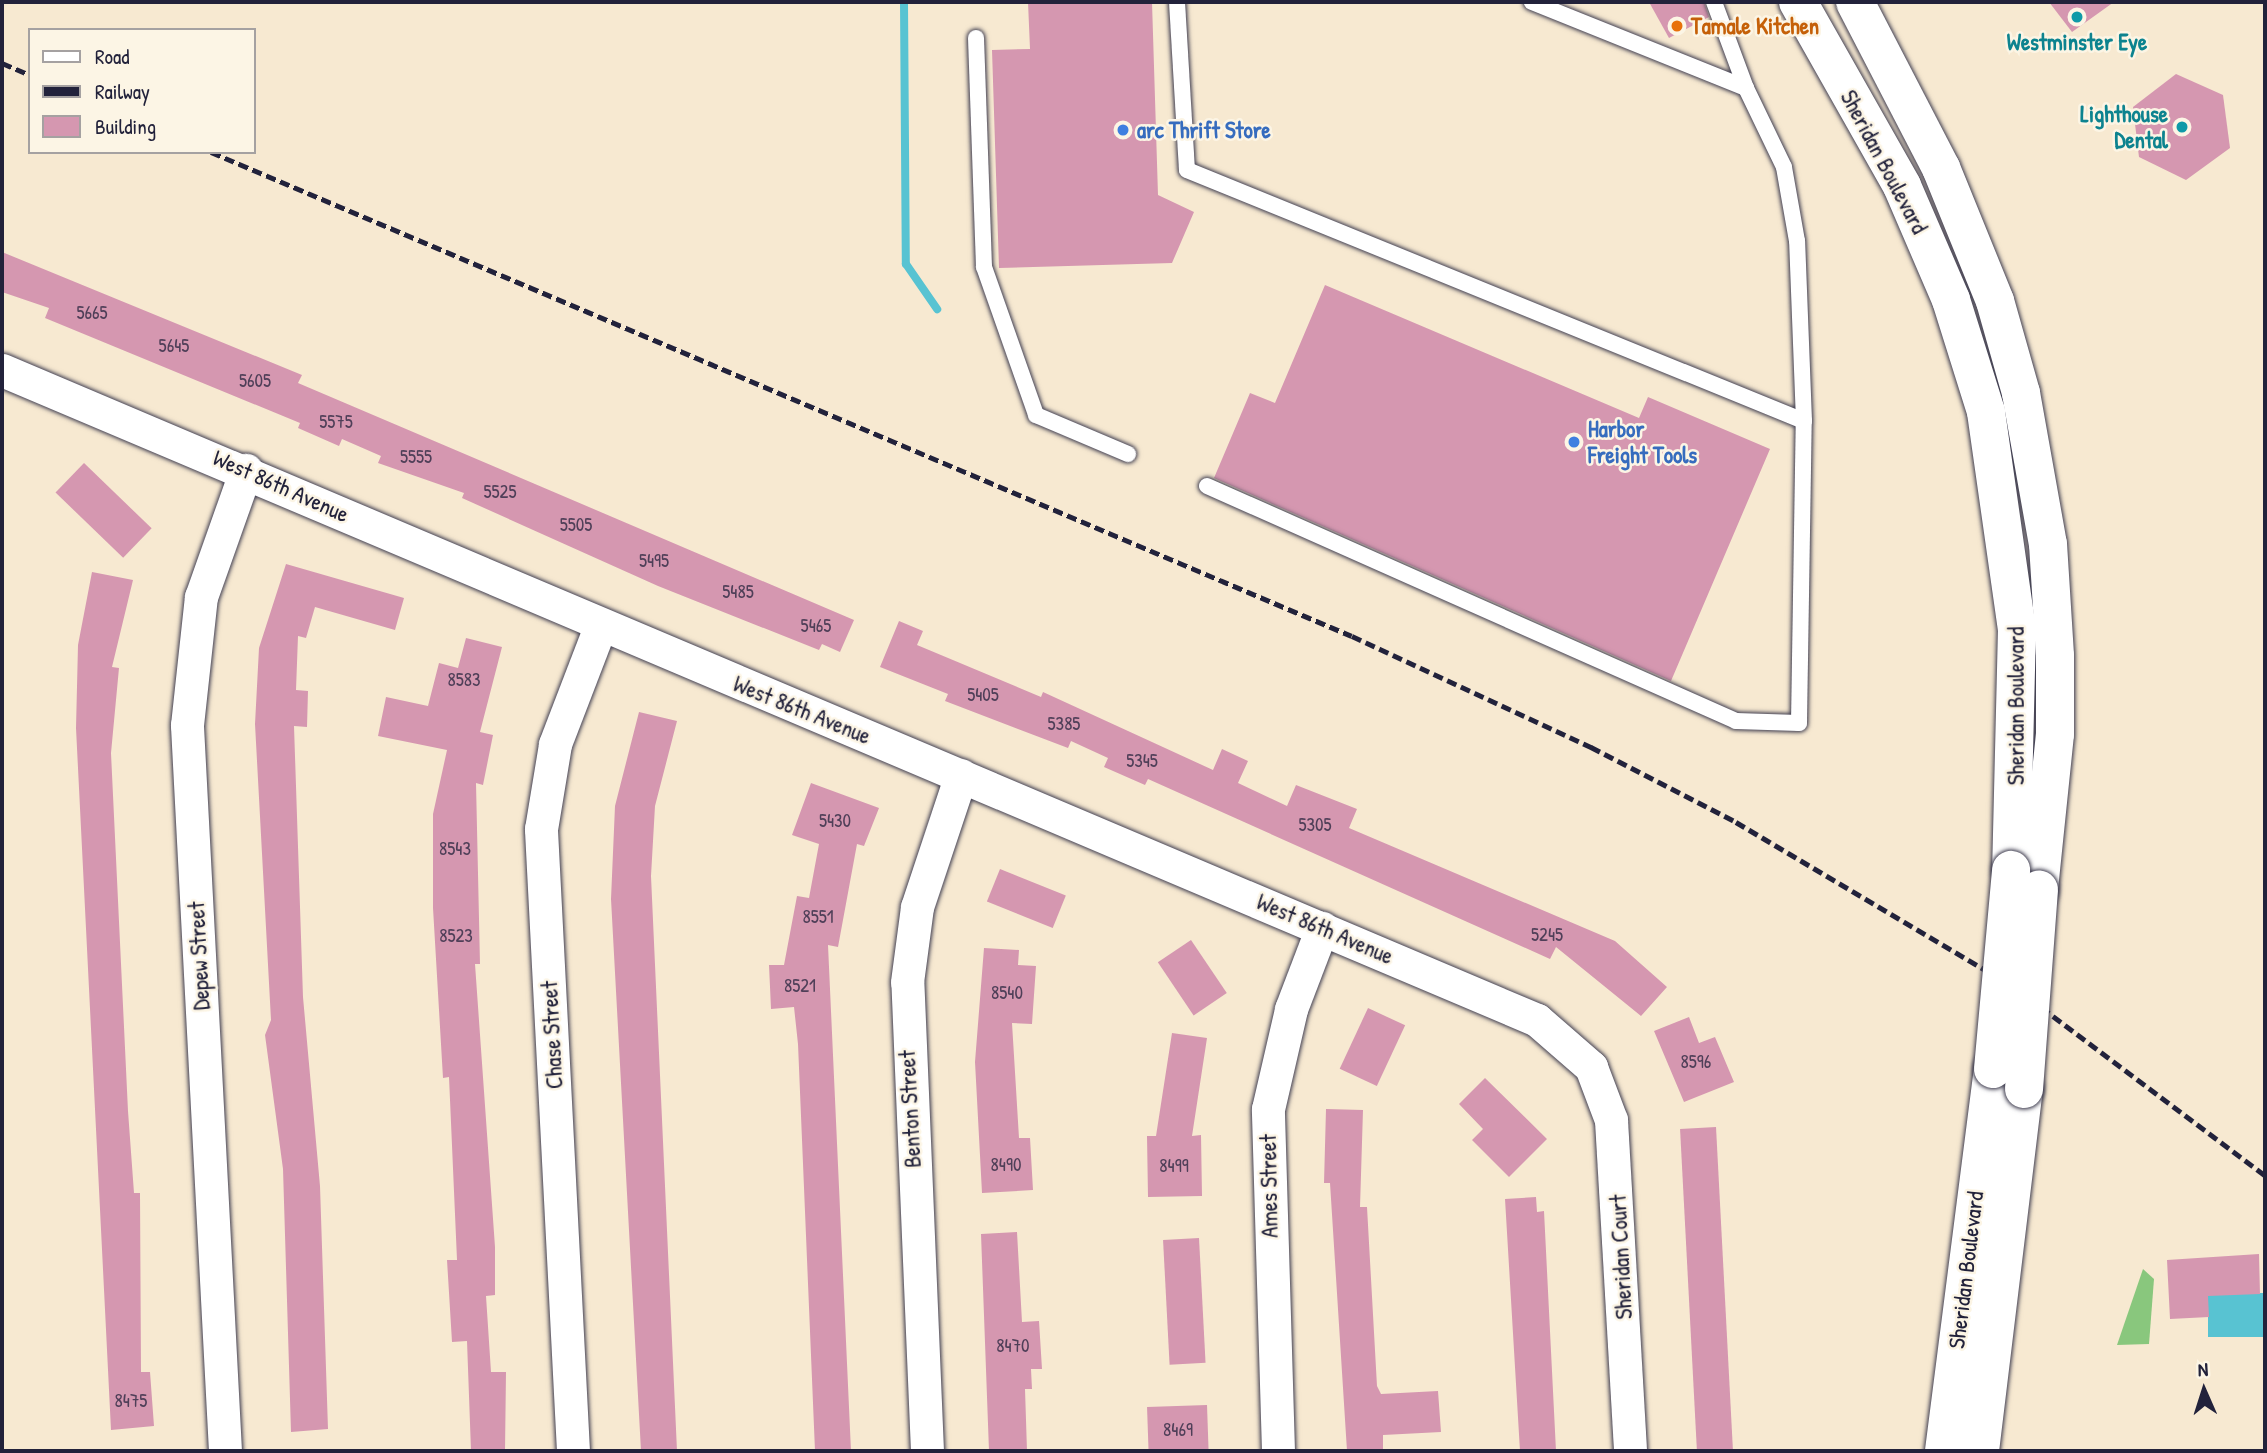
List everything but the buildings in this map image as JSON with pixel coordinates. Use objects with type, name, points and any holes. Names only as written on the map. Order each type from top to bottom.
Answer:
[{"type":"main road","name":"Sheridan Boulevard","points":[[1798,2],[1902,186],[1951,300],[1986,412],[2018,629],[2025,880],[1980,1451]]},
{"type":"main road","name":"Sheridan Boulevard","points":[[1855,2],[1941,168],[1995,301],[2021,393],[2048,544],[2055,734],[2025,880]]},
{"type":"main road","name":"Sheridan Boulevard","points":[[1944,1451],[2009,1079]]},
{"type":"street","name":"West 86th Avenue","points":[[2,370],[246,470],[600,627],[961,775],[1537,1020],[1591,1067]]},
{"type":"street","name":"Depew Street","points":[[225,1451],[187,725],[201,597],[246,470]]},
{"type":"street","name":"Chase Street","points":[[573,1451],[541,829],[555,744],[600,627]]},
{"type":"street","name":"Benton Street","points":[[927,1451],[907,982],[917,907],[961,775]]},
{"type":"street","name":"Ames Street","points":[[1279,1451],[1268,1109],[1291,1009],[1322,928]]},
{"type":"street","name":"Sheridan Court","points":[[1591,1067],[1607,1102],[1616,1155],[1630,1451]]},
{"type":"lane","points":[[1177,2],[1187,170],[1804,421]]},
{"type":"lane","points":[[1532,2],[1564,7],[1746,88]]},
{"type":"lane","points":[[1207,486],[1736,720],[1799,723],[1804,421],[1795,229],[1784,167],[1746,88],[1714,2]]},
{"type":"lane","points":[[976,38],[984,267],[1036,415],[1128,454]]},
{"type":"green space","points":[[2143,1269],[2154,1279],[2149,1344],[2117,1345]]},
{"type":"water","points":[[2208,1293],[2265,1293],[2265,1337],[2208,1337]]},
{"type":"waterway","points":[[904,2],[906,264],[937,309]]},
{"type":"railway","points":[[2,63],[28,74]]},
{"type":"railway","points":[[216,154],[1352,636],[1591,747],[1736,822],[2017,989],[2265,1175]]},
{"type":"place","name":"Westminster Eye","points":[[2077,17]]},
{"type":"place","name":"Tamale Kitchen","points":[[1677,26]]},
{"type":"place","name":"Lighthouse Dental","points":[[2182,127]]},
{"type":"place","name":"arc Thrift Store","points":[[1123,130]]},
{"type":"place","name":"Harbor Freight Tools","points":[[1574,442]]}]
